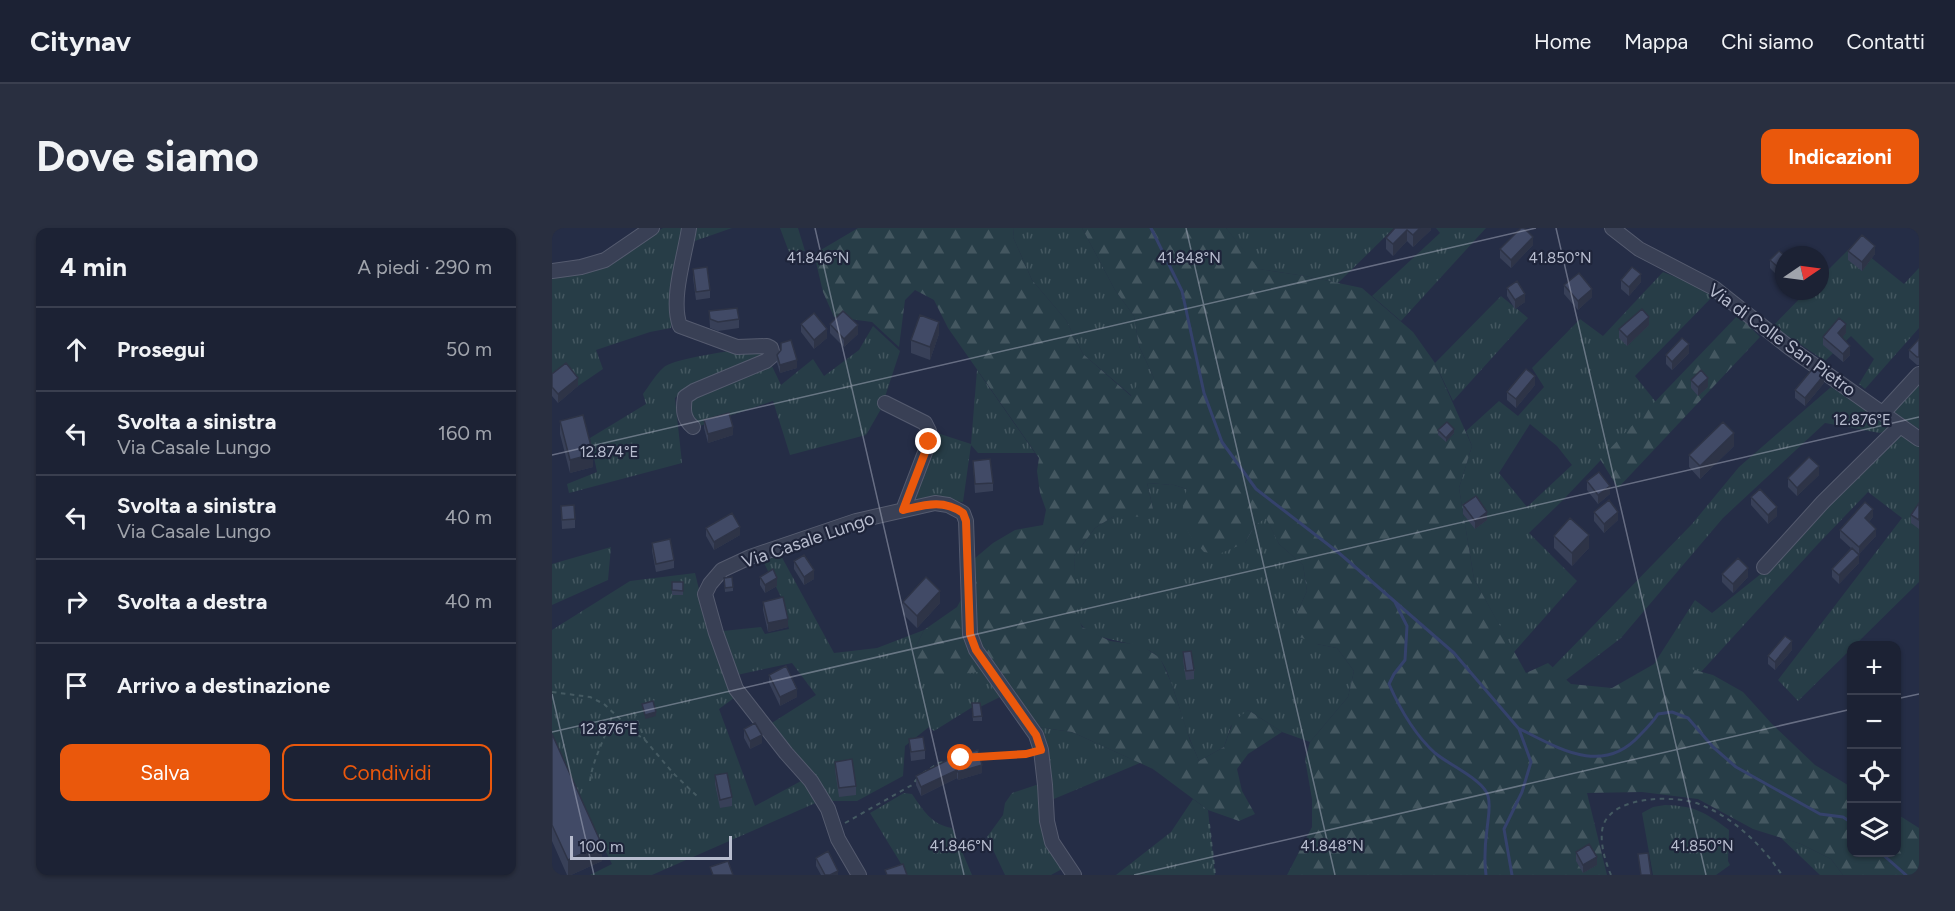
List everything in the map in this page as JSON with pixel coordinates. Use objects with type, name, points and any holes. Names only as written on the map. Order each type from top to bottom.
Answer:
[{"type":"street","points":[[552,271],[581,267],[605,260],[652,228]]},
{"type":"street","points":[[689,228],[679,283],[677,313],[680,326],[737,347],[767,346],[771,348],[773,355],[766,361],[694,391],[686,397],[684,415],[693,427]]},
{"type":"street","name":"Via di Colle San Pietro","points":[[1612,228],[1639,249],[1714,288],[1790,348],[1919,439]]},
{"type":"street","points":[[1883,414],[1919,374]]},
{"type":"street","points":[[885,403],[925,423],[929,431],[929,442],[903,510]]},
{"type":"street","points":[[1764,567],[1823,502],[1900,426]]},
{"type":"street","name":"Via Casale Lungo","points":[[859,875],[838,839],[828,809],[811,781],[786,753],[736,688],[705,594],[722,570],[750,557],[856,521],[935,503],[948,504],[963,513],[966,521],[970,634],[976,650],[1036,735],[1041,750],[1049,832],[1061,858],[1074,875]]},
{"type":"path","points":[[552,692],[590,697],[604,704],[645,740],[673,773],[699,798]]},
{"type":"path","points":[[590,781],[591,771],[613,712]]},
{"type":"path","points":[[634,712],[645,740]]},
{"type":"path","points":[[972,757],[1026,754],[1041,750]]},
{"type":"path","points":[[834,827],[853,820],[912,784],[926,770],[950,760]]},
{"type":"path","points":[[1611,875],[1601,839],[1603,826],[1608,816],[1624,806],[1651,798],[1696,803],[1710,809],[1735,824],[1757,843],[1782,875]]},
{"type":"path","points":[[1209,824],[1215,875]]},
{"type":"green space","points":[[663,228],[684,228],[671,328],[650,332],[596,350],[603,369],[578,386],[552,383],[552,274],[606,262]]},
{"type":"green space","points":[[694,228],[732,228],[692,242]]},
{"type":"green space","points":[[780,228],[798,228],[805,251],[789,252]]},
{"type":"green space","points":[[858,228],[1014,228],[1013,237],[1032,280],[1066,320],[1083,354],[1131,396],[1138,383],[1154,378],[1139,346],[1134,316],[1115,290],[1082,228],[1226,228],[1259,269],[1362,288],[1413,332],[1435,363],[1472,446],[1459,488],[1474,579],[1526,673],[1548,663],[1571,684],[1612,688],[1654,664],[1687,668],[1713,675],[1743,692],[1772,724],[1815,765],[1847,785],[1847,857],[1901,857],[1901,817],[1919,828],[1919,875],[1843,875],[1831,859],[1801,844],[1753,829],[1698,799],[1642,792],[1587,793],[1607,875],[1287,875],[1312,827],[1312,799],[1305,759],[1310,742],[1348,697],[1354,671],[1337,648],[1317,644],[1292,634],[1296,615],[1307,591],[1303,565],[1279,544],[1266,518],[1255,525],[1245,543],[1219,554],[1204,552],[1192,538],[1185,524],[1183,508],[1187,489],[1174,485],[1147,483],[1153,509],[1148,517],[1114,516],[1095,528],[1074,556],[1077,615],[1082,627],[1110,641],[1141,645],[1160,658],[1199,761],[1224,747],[1233,722],[1248,710],[1282,732],[1248,754],[1237,769],[1242,791],[1255,814],[1239,821],[1208,810],[1153,769],[1072,732],[1030,726],[990,670],[952,676],[911,673],[915,648],[924,630],[957,607],[968,587],[968,564],[993,543],[1015,530],[1043,525],[1046,510],[1040,493],[1037,471],[1039,458],[948,328],[934,300],[915,290],[905,300],[899,347],[872,322],[834,317],[823,292],[814,254]]},
{"type":"green space","points":[[1014,228],[1082,228],[1115,290],[1134,316],[1139,346],[1154,378],[1132,396],[1083,354],[1066,320],[1032,280],[1013,237]]},
{"type":"green space","points":[[1226,228],[1394,228],[1338,283],[1258,269]]},
{"type":"green space","points":[[1436,228],[1486,228],[1401,321],[1372,296],[1440,233]]},
{"type":"green space","points":[[1854,244],[1904,284],[1919,268],[1919,328],[1865,389],[1859,384],[1874,359],[1851,336],[1825,361],[1773,326],[1798,300],[1829,300],[1829,269]]},
{"type":"green space","points":[[1663,272],[1714,295],[1635,376],[1656,402],[1529,533],[1577,581],[1514,652],[1474,579],[1459,488],[1472,446],[1466,431],[1499,401],[1518,416],[1544,387],[1532,368],[1580,319],[1603,336]],"holes":[[[1530,424],[1557,446],[1572,465],[1527,507],[1499,473]]]},
{"type":"green space","points":[[1501,296],[1528,318],[1453,401],[1435,363]]},
{"type":"green space","points":[[1738,315],[1760,337],[1618,488],[1600,459]]},
{"type":"green space","points":[[873,326],[900,351],[881,409],[866,435],[790,455],[773,401],[700,426],[691,420],[689,406],[691,398],[771,364],[781,385],[813,359],[824,376],[859,350]]},
{"type":"green space","points":[[735,350],[768,353],[685,390],[675,398],[682,463],[569,493],[567,484],[597,472],[590,438],[646,404],[643,394],[663,368],[686,359]]},
{"type":"green space","points":[[977,370],[1035,453],[978,453],[971,445],[963,502],[931,498],[912,503],[934,432],[971,444]]},
{"type":"green space","points":[[1919,385],[1919,429],[1894,412]]},
{"type":"green space","points":[[1831,387],[1893,428],[1880,433],[1825,423],[1723,518],[1621,638],[1566,680],[1552,668],[1692,524],[1739,467]]},
{"type":"green space","points":[[1900,431],[1919,445],[1919,582],[1859,641],[1847,641],[1847,653],[1798,701],[1778,680],[1902,518],[1868,492],[1701,672],[1654,664],[1695,600],[1712,613],[1762,573]]},
{"type":"green space","points":[[1147,483],[1174,485],[1187,489],[1245,543],[1255,525],[1266,517],[1279,544],[1303,565],[1307,591],[1296,615],[1317,644],[1337,648],[1354,671],[1348,697],[1310,742],[1282,732],[1248,710],[1231,726],[1224,747],[1199,761],[1170,678],[1159,658],[1139,646],[1101,637],[1082,626],[1076,610],[1074,556],[1095,528],[1114,516],[1153,509]]},
{"type":"green space","points":[[611,547],[608,580],[552,605],[552,564]]},
{"type":"green space","points":[[779,552],[834,653],[877,648],[924,630],[915,648],[990,670],[1006,694],[980,707],[971,708],[934,731],[929,727],[905,746],[903,776],[857,801],[832,801],[814,776],[767,726],[816,695],[792,663],[737,675],[723,631],[761,627],[765,634],[789,629],[781,597],[761,557]]},
{"type":"green space","points":[[695,573],[712,642],[734,698],[719,709],[755,806],[801,781],[820,801],[652,875],[590,875],[612,864],[552,742],[552,630],[630,581]]},
{"type":"green space","points":[[1037,727],[1072,732],[1140,763],[1049,801]]},
{"type":"green space","points":[[1039,784],[1044,828],[1062,869],[1051,875],[1005,875],[987,837],[1003,815],[1005,803],[1012,793]]},
{"type":"green space","points":[[904,793],[912,794],[933,820],[952,828],[972,875],[906,875],[870,813]]},
{"type":"green space","points":[[1193,799],[1208,810],[1215,875],[1116,875],[1171,832]]},
{"type":"green space","points":[[1665,805],[1699,811],[1729,830],[1728,861],[1730,865],[1716,875],[1653,875],[1642,813],[1653,807]]},
{"type":"green space","points":[[1780,837],[1801,844],[1831,859],[1843,875],[1820,875]]},
{"type":"building","points":[[1395,228],[1420,228],[1413,235],[1407,230],[1393,244],[1386,238]]},
{"type":"building","points":[[1521,228],[1533,237],[1511,260],[1500,249]]},
{"type":"building","points":[[1862,235],[1875,246],[1862,262],[1848,251]]},
{"type":"building","points":[[1775,255],[1775,265],[1770,260]]},
{"type":"building","points":[[707,267],[710,290],[696,292],[693,269]]},
{"type":"building","points":[[1632,267],[1641,274],[1629,287],[1621,280]]},
{"type":"building","points":[[1579,273],[1592,289],[1578,301],[1564,285]]},
{"type":"building","points":[[1517,281],[1525,294],[1515,300],[1507,288]]},
{"type":"building","points":[[737,308],[739,319],[718,322],[710,319],[709,311]]},
{"type":"building","points":[[1642,309],[1649,317],[1627,337],[1619,329]]},
{"type":"building","points":[[843,311],[858,325],[844,339],[830,324]]},
{"type":"building","points":[[814,313],[827,329],[814,340],[801,324]]},
{"type":"building","points":[[920,315],[939,322],[930,347],[911,340]]},
{"type":"building","points":[[1839,318],[1846,324],[1838,333],[1850,346],[1843,354],[1823,337]]},
{"type":"building","points":[[1682,338],[1689,344],[1672,362],[1666,355]]},
{"type":"building","points":[[1919,339],[1919,357],[1917,357],[1909,350]]},
{"type":"building","points":[[791,340],[797,360],[780,365],[777,355],[781,350],[781,343]]},
{"type":"building","points":[[566,363],[578,378],[558,394],[552,387],[552,374]]},
{"type":"building","points":[[1814,367],[1824,375],[1805,398],[1795,390]]},
{"type":"building","points":[[1526,369],[1535,376],[1516,399],[1507,392]]},
{"type":"building","points":[[1701,370],[1708,378],[1698,387],[1691,380]]},
{"type":"building","points":[[729,413],[733,427],[708,434],[704,420]]},
{"type":"building","points":[[583,415],[593,454],[570,460],[560,421]]},
{"type":"building","points":[[1447,422],[1454,429],[1446,438],[1438,430]]},
{"type":"building","points":[[1723,422],[1734,433],[1700,466],[1689,455]]},
{"type":"building","points":[[1809,457],[1819,466],[1797,488],[1788,478]]},
{"type":"building","points":[[990,459],[993,483],[975,484],[973,461]]},
{"type":"building","points":[[1599,472],[1610,486],[1598,495],[1587,481]]},
{"type":"building","points":[[1760,489],[1777,507],[1768,515],[1751,497]]},
{"type":"building","points":[[1476,496],[1487,512],[1475,521],[1463,505]]},
{"type":"building","points":[[1609,500],[1618,512],[1604,524],[1594,512]]},
{"type":"building","points":[[1865,502],[1873,509],[1865,518],[1876,529],[1859,547],[1840,530]]},
{"type":"building","points":[[1919,503],[1919,520],[1911,515]]},
{"type":"building","points":[[574,505],[575,519],[562,520],[561,506]]},
{"type":"building","points":[[732,513],[740,527],[714,542],[706,528]]},
{"type":"building","points":[[1570,518],[1589,535],[1572,553],[1554,536]]},
{"type":"building","points":[[670,539],[674,560],[656,564],[652,543]]},
{"type":"building","points":[[1852,548],[1859,555],[1839,575],[1832,569]]},
{"type":"building","points":[[804,555],[814,570],[804,577],[794,561]]},
{"type":"building","points":[[1738,558],[1748,568],[1733,584],[1722,574]]},
{"type":"building","points":[[773,569],[777,578],[765,585],[760,577]]},
{"type":"building","points":[[732,577],[733,587],[725,588],[724,578]]},
{"type":"building","points":[[926,577],[940,591],[917,616],[903,602]]},
{"type":"building","points":[[672,582],[683,582],[683,591],[672,590]]},
{"type":"building","points":[[783,597],[788,619],[768,623],[763,602]]},
{"type":"building","points":[[1785,636],[1792,641],[1775,662],[1768,656]]},
{"type":"building","points":[[1191,651],[1194,670],[1186,671],[1183,652]]},
{"type":"building","points":[[786,666],[797,689],[780,697],[769,675]]},
{"type":"building","points":[[653,701],[656,712],[645,715],[642,704]]},
{"type":"building","points":[[972,703],[980,703],[982,716],[973,717]]},
{"type":"building","points":[[755,723],[762,735],[750,741],[744,729]]},
{"type":"building","points":[[552,734],[602,845],[568,860],[552,825]]},
{"type":"building","points":[[923,737],[925,750],[911,752],[909,739]]},
{"type":"building","points":[[978,750],[982,765],[958,772],[957,770],[921,787],[916,776],[954,757]]},
{"type":"building","points":[[852,759],[856,786],[839,788],[835,762]]},
{"type":"building","points":[[727,773],[732,797],[720,800],[715,775]]},
{"type":"building","points":[[1589,844],[1597,857],[1583,865],[1576,852]]},
{"type":"building","points":[[828,851],[838,871],[825,875],[816,858]]},
{"type":"building","points":[[1648,853],[1651,875],[1641,875],[1638,854]]},
{"type":"building","points":[[728,861],[733,875],[713,875],[710,867]]},
{"type":"building","points":[[903,864],[907,875],[887,875],[885,870]]},
{"type":"waterway","points":[[1151,228],[1182,291],[1204,393],[1222,442],[1256,489],[1339,553],[1454,653],[1519,729],[1531,762],[1522,792],[1504,829],[1512,875]]},
{"type":"waterway","points":[[1395,602],[1407,626],[1405,660],[1389,684],[1409,721],[1428,746],[1485,790],[1489,804],[1485,852],[1486,875]]},
{"type":"waterway","points":[[1520,729],[1566,750],[1581,755],[1596,756],[1611,754],[1626,747],[1645,730],[1658,714],[1672,712],[1688,718],[1713,747],[1736,767],[1820,814],[1847,820]]},
{"type":"waterway","points":[[1886,857],[1906,875]]},
{"type":"route","points":[[929,442],[903,510],[935,503],[948,504],[963,513],[966,521],[970,634],[976,650],[1036,735],[1041,750],[1026,754],[961,758]]}]
